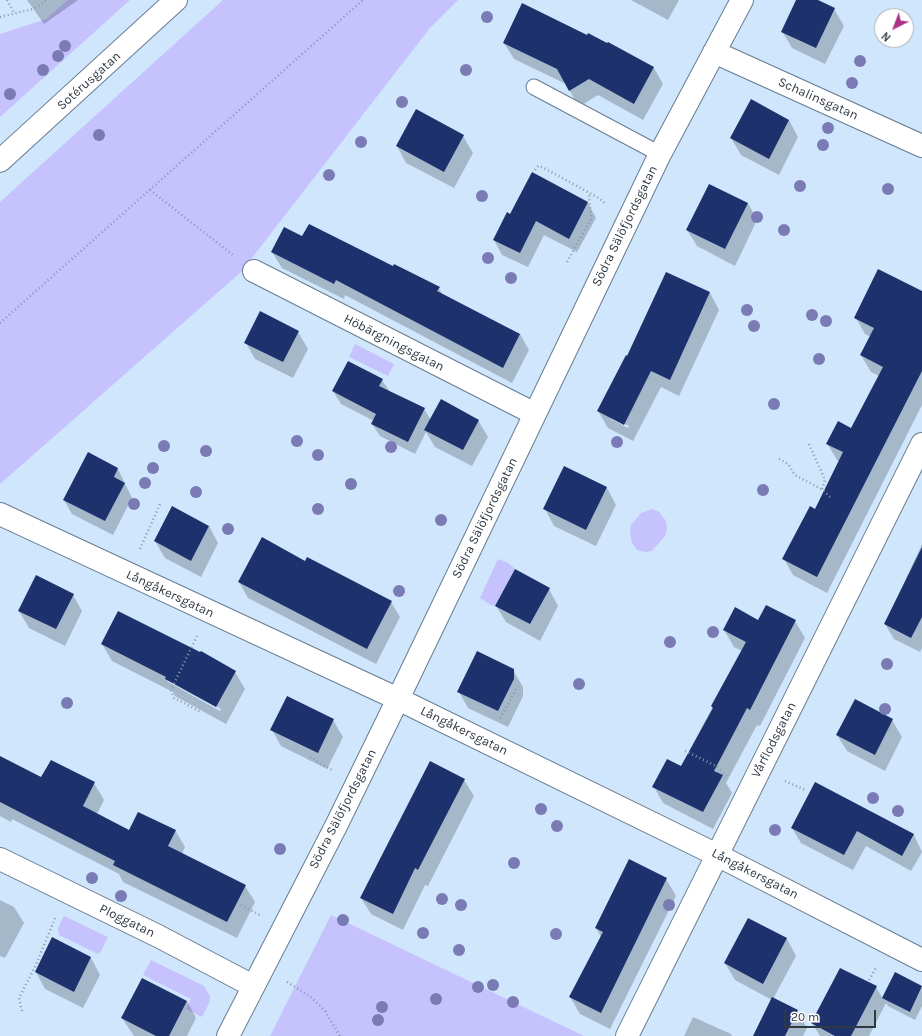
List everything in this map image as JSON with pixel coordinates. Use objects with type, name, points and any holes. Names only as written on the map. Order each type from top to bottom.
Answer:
[{"type":"street","name":"Sotérusgatan","points":[[0,161],[176,0]]},
{"type":"street","name":"Södra Sälöfjordsgatan","points":[[228,1036],[398,699],[660,154],[742,0]]},
{"type":"street","name":"Schalinsgatan","points":[[714,52],[922,146]]},
{"type":"street","name":"Höbärgningsgatan","points":[[254,271],[535,414]]},
{"type":"street","name":"Vårflodsgatan","points":[[627,1036],[922,444]]},
{"type":"street","name":"Långåkersgatan","points":[[0,514],[398,699],[717,855],[922,960]]},
{"type":"street","name":"Ploggatan","points":[[0,859],[68,892],[258,977]]},
{"type":"lane","points":[[534,87],[660,154]]},
{"type":"path","points":[[7,0],[14,13]]},
{"type":"path","points":[[0,17],[33,9],[46,0]]},
{"type":"path","points":[[0,323],[363,0]]},
{"type":"path","points":[[535,170],[538,166],[589,193],[607,205],[630,216]]},
{"type":"path","points":[[150,190],[254,271]]},
{"type":"path","points":[[567,262],[590,219],[589,193]]},
{"type":"path","points":[[809,444],[825,480],[822,489]]},
{"type":"path","points":[[779,459],[788,464],[795,475],[822,489],[831,498]]},
{"type":"path","points":[[128,574],[162,502]]},
{"type":"path","points":[[201,712],[174,698],[171,690],[209,612]]},
{"type":"path","points":[[479,739],[488,721],[500,718],[518,686]]},
{"type":"path","points":[[685,751],[716,766],[727,776],[724,782]]},
{"type":"path","points":[[22,1011],[19,998],[35,967],[68,892]]},
{"type":"path","points":[[258,977],[292,984],[311,997],[325,1011],[340,1036]]},
{"type":"shaded area","points":[[68,0],[130,0],[0,117],[0,34],[46,19]]},
{"type":"shaded area","points":[[223,0],[458,0],[430,28],[241,272],[0,484],[0,202]]},
{"type":"shaded area","points":[[355,344],[394,364],[388,376],[349,357]]},
{"type":"shaded area","points":[[652,509],[659,512],[666,521],[667,530],[665,536],[652,551],[645,552],[637,550],[632,543],[630,533],[631,525],[641,513]]},
{"type":"shaded area","points":[[498,559],[508,563],[515,569],[495,606],[480,598]]},
{"type":"shaded area","points":[[331,915],[584,1036],[270,1036]]},
{"type":"shaded area","points":[[64,916],[108,937],[98,954],[59,935],[58,928]]},
{"type":"shaded area","points":[[151,960],[204,986],[210,996],[210,1001],[202,1017],[186,1009],[191,999],[143,975]]},
{"type":"building","points":[[796,0],[818,0],[835,8],[816,48],[781,32]]},
{"type":"building","points":[[522,3],[587,35],[588,33],[607,43],[608,42],[654,67],[634,104],[589,79],[569,91],[557,69],[503,43]]},
{"type":"building","points":[[751,99],[789,120],[769,159],[730,138]]},
{"type":"building","points":[[416,109],[464,135],[444,172],[396,146]]},
{"type":"building","points":[[532,172],[588,202],[569,239],[536,221],[520,253],[493,240],[507,212],[510,214]]},
{"type":"building","points":[[709,184],[748,203],[725,249],[686,230]]},
{"type":"building","points":[[309,224],[393,266],[394,264],[440,287],[437,291],[520,334],[503,368],[336,280],[334,284],[271,252],[284,227],[302,236]]},
{"type":"building","points":[[878,269],[922,291],[922,371],[817,577],[782,559],[810,506],[815,509],[843,452],[826,444],[838,421],[851,428],[883,367],[860,355],[874,328],[854,318]]},
{"type":"building","points":[[666,272],[710,292],[670,380],[651,371],[624,425],[597,411],[626,355],[627,356]]},
{"type":"building","points":[[260,311],[299,331],[283,362],[244,343]]},
{"type":"building","points":[[348,361],[383,379],[379,386],[425,408],[408,442],[371,424],[376,414],[332,391]]},
{"type":"building","points":[[441,399],[479,420],[463,450],[424,430]]},
{"type":"building","points":[[88,452],[118,468],[114,477],[125,483],[105,521],[63,500]]},
{"type":"building","points":[[564,466],[607,487],[586,530],[543,509]]},
{"type":"building","points":[[172,506],[209,526],[191,561],[154,541]]},
{"type":"building","points":[[262,537],[305,561],[307,557],[392,601],[367,649],[238,582]]},
{"type":"building","points":[[922,547],[922,617],[911,638],[884,624]]},
{"type":"building","points":[[515,569],[550,588],[530,624],[495,606]]},
{"type":"building","points":[[36,575],[74,594],[56,629],[18,611]]},
{"type":"building","points":[[766,605],[796,620],[750,710],[747,708],[714,771],[723,775],[703,812],[652,787],[667,759],[681,766],[713,708],[711,706],[746,642],[723,630],[735,607],[758,620]]},
{"type":"building","points":[[118,611],[200,652],[201,651],[236,671],[216,707],[165,679],[166,677],[101,644]]},
{"type":"building","points":[[477,651],[514,669],[514,679],[498,711],[457,692]]},
{"type":"building","points":[[287,696],[334,719],[318,753],[270,730]]},
{"type":"building","points":[[855,699],[893,719],[875,755],[836,735]]},
{"type":"building","points":[[0,756],[41,777],[51,760],[95,782],[83,806],[129,830],[138,812],[176,830],[168,846],[246,885],[227,922],[113,865],[115,861],[0,802]]},
{"type":"building","points":[[430,761],[465,779],[418,870],[415,868],[393,914],[360,898]]},
{"type":"building","points":[[815,782],[914,834],[902,856],[857,831],[844,855],[791,828]]},
{"type":"building","points":[[629,859],[667,878],[601,1013],[569,997],[603,932],[595,928]]},
{"type":"building","points":[[748,918],[787,938],[763,984],[724,963]]},
{"type":"building","points":[[52,937],[91,957],[74,992],[35,972]]},
{"type":"building","points":[[840,968],[877,986],[851,1036],[835,1036],[811,1023]]},
{"type":"building","points":[[895,972],[922,986],[910,1012],[882,998]]},
{"type":"building","points":[[142,978],[187,1001],[169,1036],[156,1036],[121,1018]]},
{"type":"building","points":[[772,997],[798,1010],[785,1036],[753,1036]]}]
